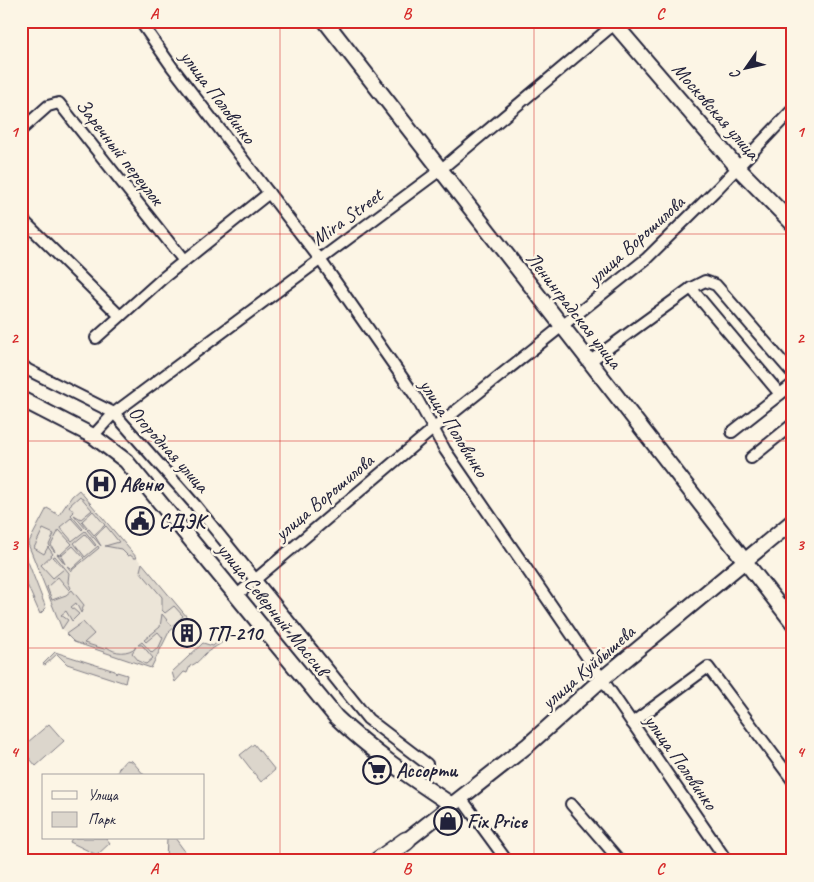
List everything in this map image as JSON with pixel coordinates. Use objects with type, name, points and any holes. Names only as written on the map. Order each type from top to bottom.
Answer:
[{"type":"highway","points":[[378,861],[406,841]]},
{"type":"highway","points":[[382,861],[406,841]]},
{"type":"street","name":"улица Половинко","points":[[140,21],[319,258],[416,397],[445,450],[727,861]]},
{"type":"street","name":"Ленинградская улица","points":[[325,21],[439,171],[793,623]]},
{"type":"street","name":"Mira Street","points":[[93,436],[114,413],[319,258],[439,171],[615,22]]},
{"type":"street","name":"Московская улица","points":[[615,22],[737,167],[793,224]]},
{"type":"street","name":"Заречный переулок","points":[[21,130],[48,106],[59,103],[184,261]]},
{"type":"street","name":"улица Ворошилова","points":[[237,595],[433,429],[646,259],[793,109]]},
{"type":"street","points":[[96,338],[184,261],[269,193]]},
{"type":"street","points":[[21,218],[120,316]]},
{"type":"street","points":[[590,362],[691,288],[704,281],[716,285],[793,374]]},
{"type":"street","points":[[691,288],[780,394]]},
{"type":"street","name":"Огородная улица","points":[[21,364],[28,370],[114,413],[196,506],[368,719],[427,764]]},
{"type":"street","points":[[732,432],[793,384]]},
{"type":"street","name":"улица Северный Массив","points":[[21,398],[93,436],[126,461],[237,595],[317,696],[354,735],[408,776],[457,801]]},
{"type":"street","points":[[751,458],[793,424]]},
{"type":"street","name":"улица Куйбышева","points":[[406,841],[528,745],[602,679],[793,521]]},
{"type":"street","points":[[632,723],[708,667],[793,781]]},
{"type":"street","points":[[457,801],[507,861]]},
{"type":"street","points":[[571,804],[620,861]]},
{"type":"shaded area","points":[[79,490],[187,617],[169,632],[151,668],[74,642],[61,627],[28,544],[47,508],[59,515],[72,496]]},
{"type":"green space","points":[[79,490],[137,558],[128,556],[121,549],[105,546],[119,542],[106,526],[95,536],[101,546],[87,530],[89,529],[94,535],[105,525],[93,511],[82,521],[87,527],[86,529],[74,515],[81,519],[92,510],[80,496],[69,506],[74,512],[71,515],[83,529],[71,518],[60,527],[72,541],[85,531],[96,545],[85,534],[74,543],[85,557],[98,546],[99,548],[71,571],[67,566],[72,569],[84,558],[73,546],[61,556],[65,564],[57,554],[60,555],[72,544],[59,530],[51,545],[55,552],[49,545],[54,534],[43,529],[34,548],[44,554],[48,547],[53,554],[41,565],[53,578],[64,569],[53,557],[55,556],[69,573],[68,582],[71,588],[69,590],[58,577],[47,587],[52,600],[66,595],[72,590],[84,605],[81,613],[76,603],[71,607],[79,614],[72,621],[66,611],[61,615],[68,620],[62,629],[28,544],[47,508],[59,515],[72,496]]},
{"type":"green space","points":[[23,549],[46,608],[40,614],[22,573]]},
{"type":"green space","points":[[142,563],[187,617],[169,632],[151,668],[74,642],[66,634],[83,622],[94,634],[84,643],[122,652],[136,647],[132,653],[139,661],[146,664],[153,658],[142,645],[138,645],[142,642],[152,653],[159,647],[163,638],[158,632],[146,642],[144,640],[160,627],[162,614],[172,626],[183,616],[174,606],[165,613],[162,610],[162,597],[140,571]]},
{"type":"green space","points":[[221,638],[224,641],[190,666],[187,673],[184,672],[175,682],[172,672],[203,643],[213,646]]},
{"type":"green space","points":[[55,652],[115,671],[116,674],[117,672],[127,675],[125,683],[67,664],[57,654],[45,665],[43,664]]},
{"type":"green space","points":[[49,724],[64,741],[36,766],[21,748]]},
{"type":"green space","points":[[254,744],[275,770],[261,782],[240,755]]},
{"type":"green space","points":[[126,760],[132,761],[143,774],[117,774]]},
{"type":"green space","points":[[71,840],[108,840],[110,843],[97,855],[70,842]]},
{"type":"green space","points":[[167,840],[176,840],[192,861],[166,861]]},
{"type":"place","name":"Авеню","points":[[101,484]]},
{"type":"place","name":"СДЭК","points":[[140,521]]},
{"type":"place","name":"ТП-210","points":[[187,633]]},
{"type":"place","name":"Ассорти","points":[[377,770]]},
{"type":"place","name":"Fix Price","points":[[448,821]]}]
